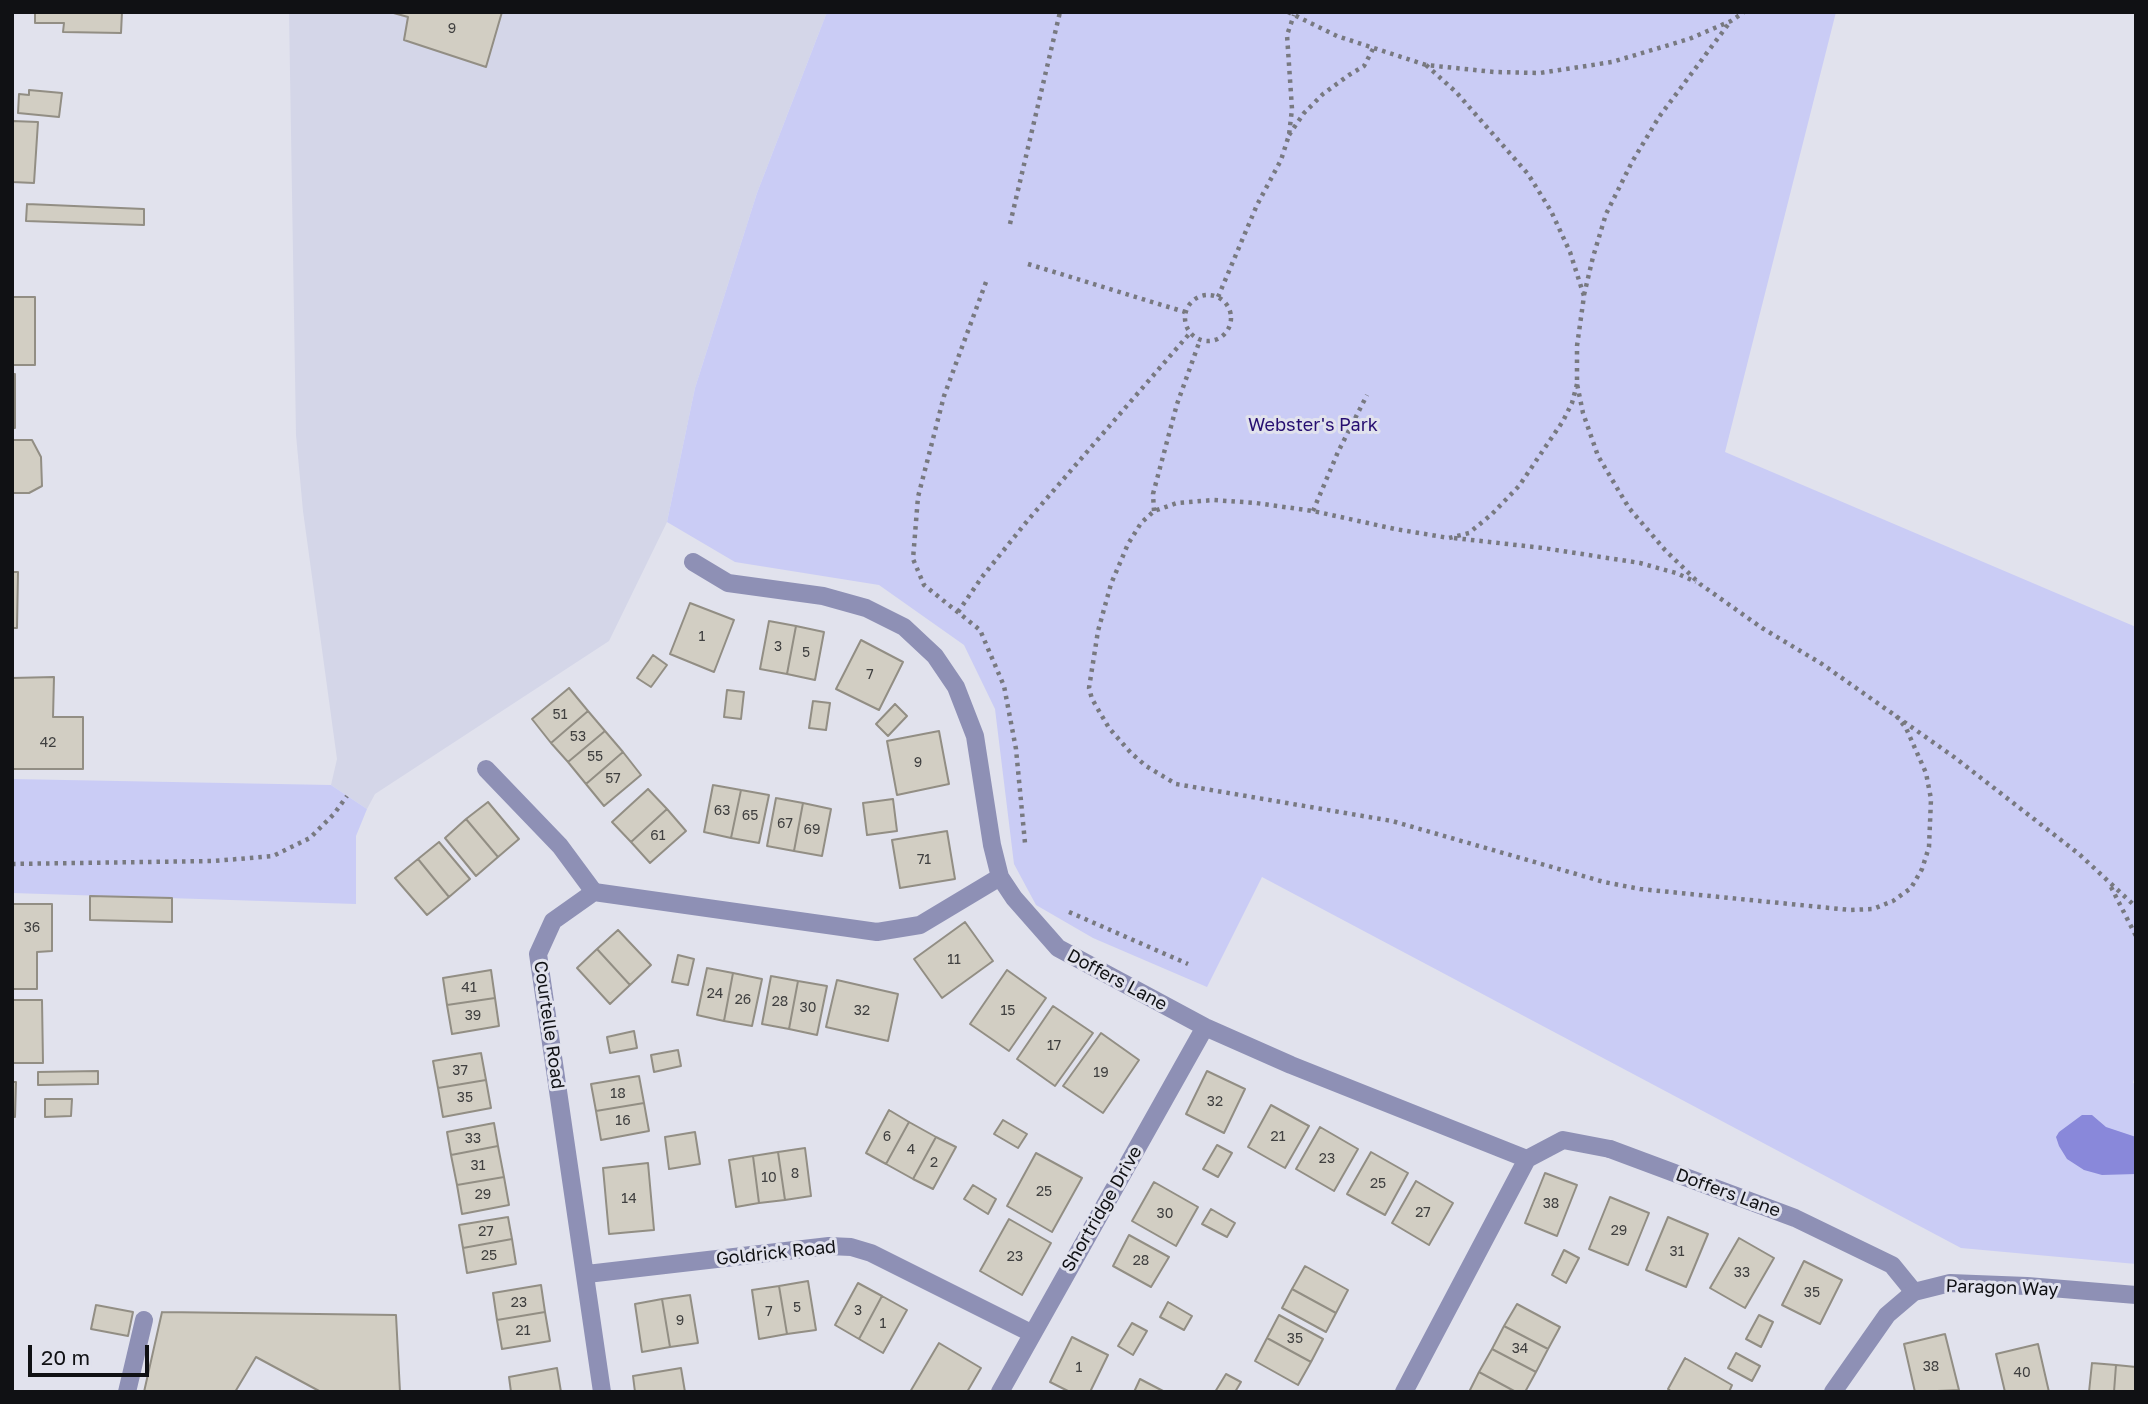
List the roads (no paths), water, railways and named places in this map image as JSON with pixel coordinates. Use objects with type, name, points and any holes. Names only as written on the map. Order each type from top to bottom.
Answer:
[{"type":"street","name":"Doffers Lane","points":[[694,562],[728,583],[823,596],[866,608],[904,627],[935,656],[956,687],[975,736],[992,845],[1000,877],[1014,898],[1058,948],[1205,1027],[1291,1065],[1527,1159],[1563,1140],[1610,1149],[1795,1218],[1892,1265],[1914,1292]]},
{"type":"street","points":[[486,769],[560,846],[594,892],[877,932],[920,925],[1000,877]]},
{"type":"street","name":"Courtelle Road","points":[[594,892],[553,921],[538,954],[603,1392]]},
{"type":"street","name":"Shortridge Drive","points":[[1000,1392],[1205,1027]]},
{"type":"street","points":[[1404,1392],[1527,1159]]},
{"type":"street","name":"Goldrick Road","points":[[587,1274],[828,1246],[851,1247],[871,1253],[1031,1333]]},
{"type":"street","name":"Paragon Way","points":[[1833,1392],[1887,1315],[1914,1292],[1950,1283],[2136,1295]]},
{"type":"street","points":[[127,1392],[144,1320]]},
{"type":"park label","name":"Webster's Park","points":[[1313,425]]}]
